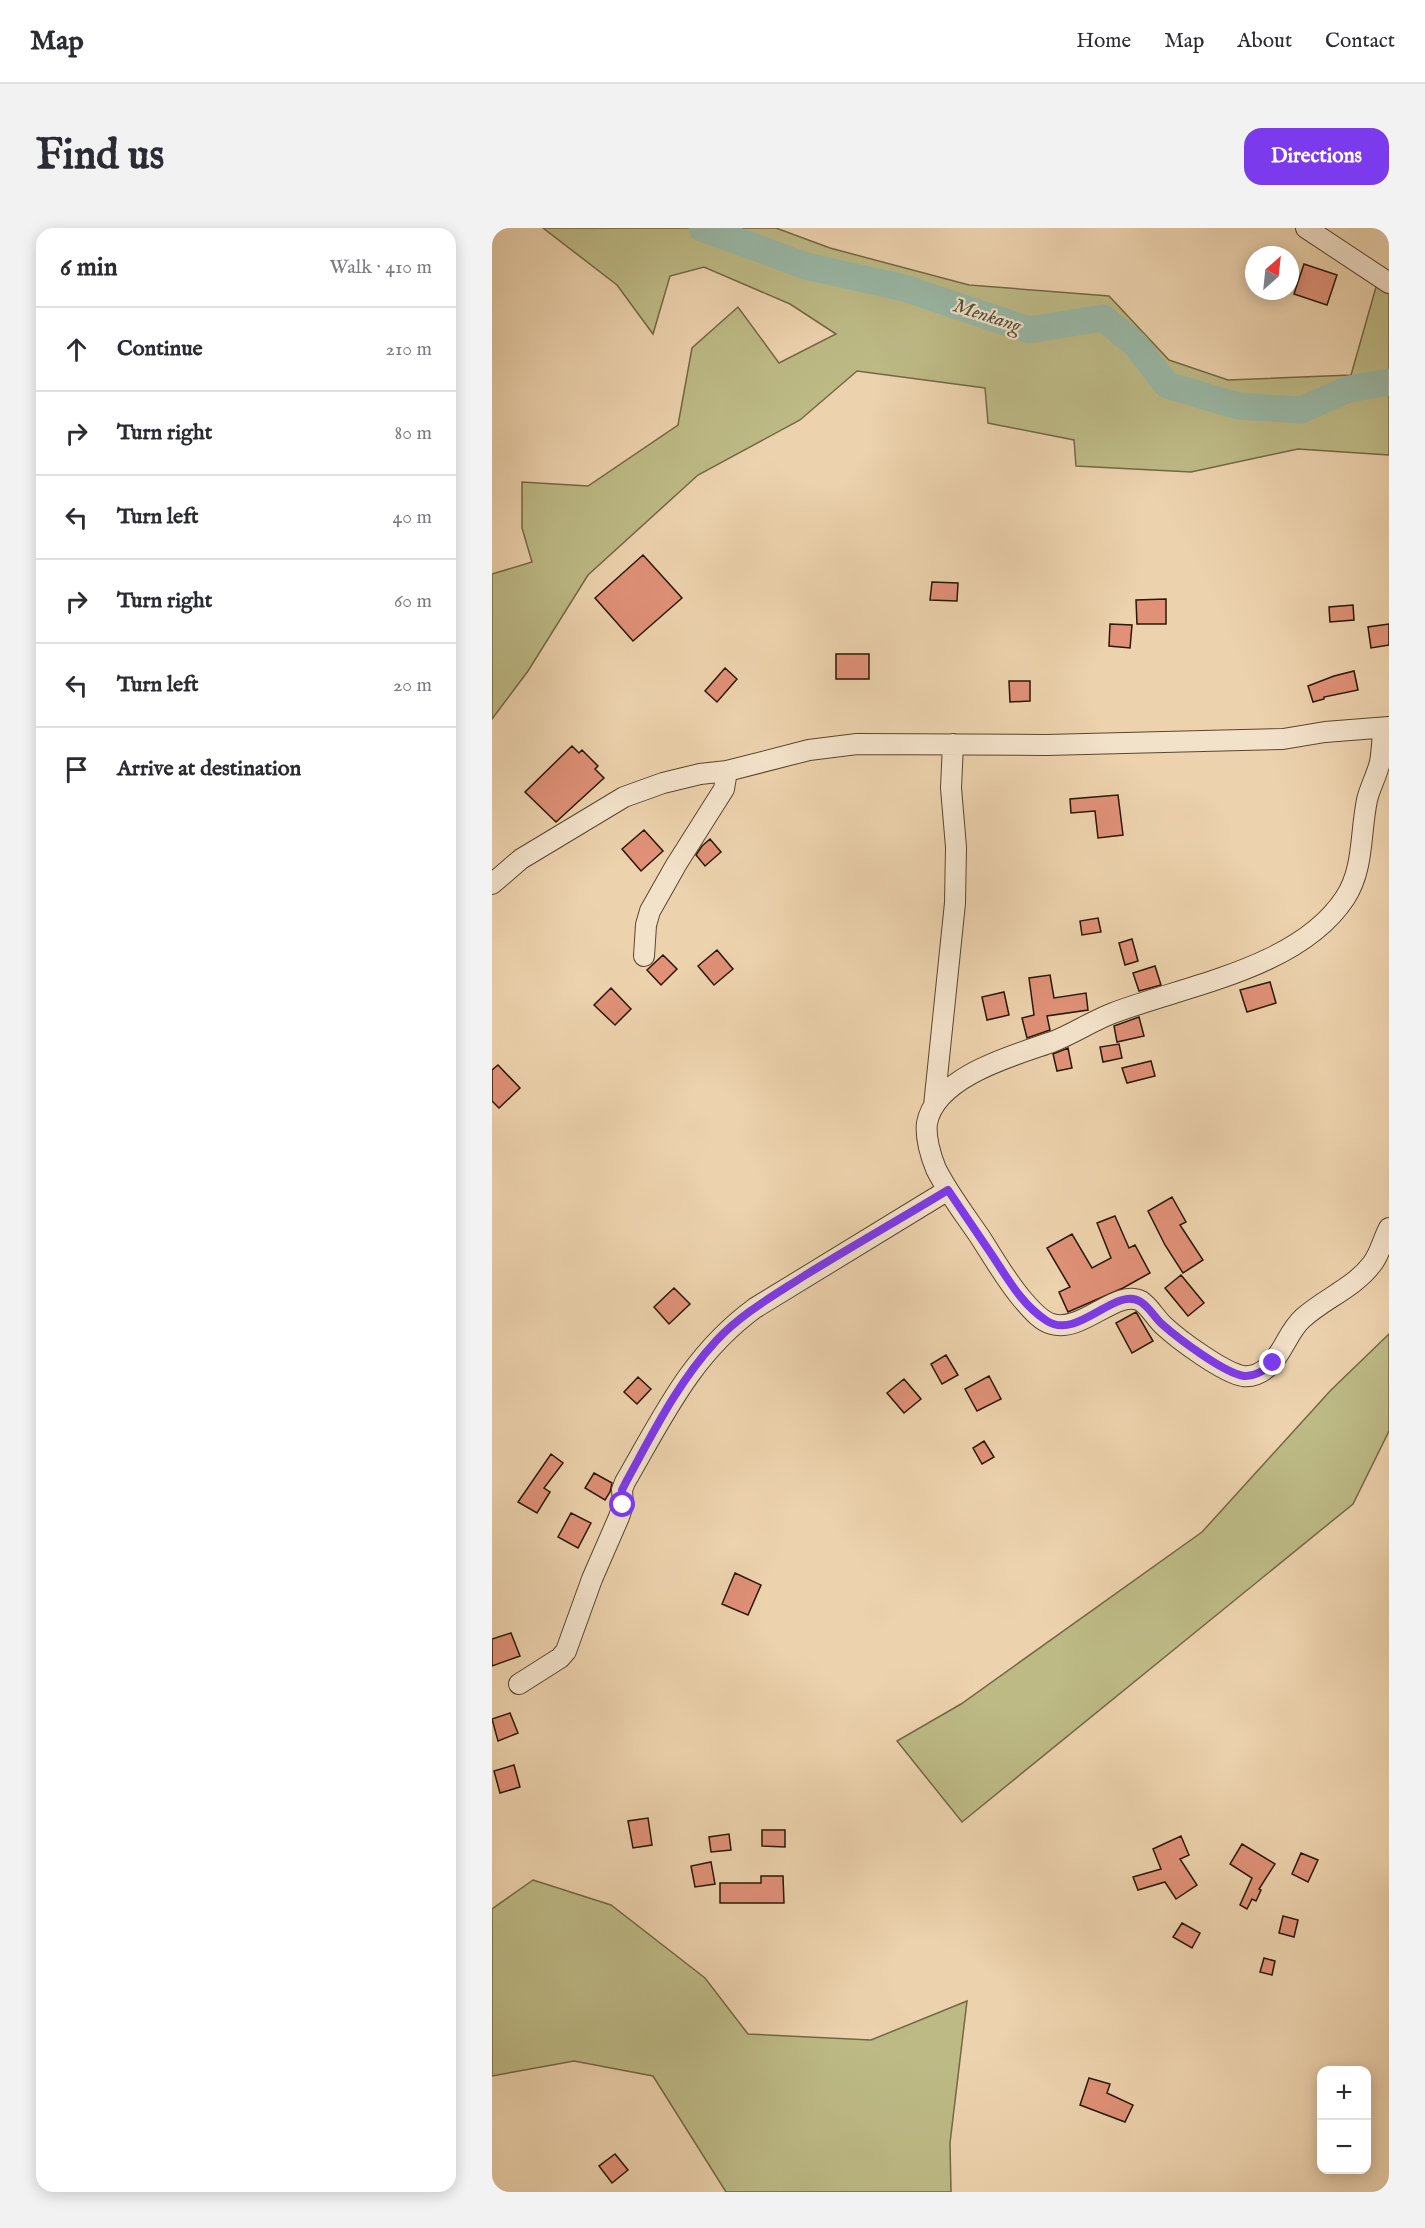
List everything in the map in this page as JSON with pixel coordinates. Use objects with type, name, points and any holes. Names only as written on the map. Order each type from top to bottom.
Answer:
[{"type":"street","points":[[1306,228],[1389,283]]},
{"type":"street","points":[[492,884],[521,859],[624,797],[663,783],[700,774],[727,771],[809,750],[857,744],[1046,745],[1283,739],[1325,732],[1386,728],[1379,763],[1367,800],[1358,870],[1353,884],[1334,914],[1319,927],[1279,954],[1252,967],[1112,1014],[1056,1041],[987,1064],[952,1088],[934,1106]]},
{"type":"street","points":[[953,744],[951,788],[956,847],[955,903],[934,1106],[926,1127],[927,1137],[935,1167],[948,1190],[1019,1296],[1036,1314],[1050,1324],[1067,1326],[1116,1302],[1129,1299],[1140,1301],[1164,1326],[1221,1367],[1246,1376],[1264,1370],[1273,1363],[1302,1318],[1360,1277],[1373,1264],[1389,1228]]},
{"type":"street","points":[[644,956],[646,925],[653,904],[724,789],[727,771]]},
{"type":"street","points":[[519,1684],[560,1658],[566,1651],[592,1579],[619,1517],[623,1505],[622,1490],[678,1388],[697,1363],[735,1323],[754,1308],[948,1190]]},
{"type":"shaded area","points":[[543,228],[776,228],[830,248],[969,285],[1109,296],[1169,360],[1228,380],[1351,375],[1378,280],[1389,283],[1389,455],[1298,449],[1191,472],[1076,466],[1074,440],[988,423],[985,388],[857,371],[800,420],[698,475],[588,575],[528,671],[492,719],[492,574],[532,562],[522,528],[522,482],[588,486],[678,425],[692,348],[738,307],[779,363],[836,334],[790,304],[704,267],[670,276],[653,334],[617,285]]},
{"type":"shaded area","points":[[1389,1334],[1389,1431],[1353,1504],[962,1822],[897,1741],[961,1704],[1202,1532],[1331,1390]]},
{"type":"shaded area","points":[[533,1880],[611,1905],[705,1978],[748,2034],[871,2040],[967,2001],[950,2143],[951,2192],[726,2192],[653,2076],[574,2061],[492,2076],[492,1909]]},
{"type":"building","points":[[1304,264],[1337,275],[1327,305],[1299,296],[1299,279]]},
{"type":"building","points":[[643,555],[682,598],[633,641],[595,598]]},
{"type":"building","points":[[932,582],[958,583],[957,601],[930,600]]},
{"type":"building","points":[[1166,599],[1166,624],[1137,624],[1136,600]]},
{"type":"building","points":[[1353,605],[1354,620],[1330,622],[1329,607]]},
{"type":"building","points":[[1110,624],[1132,625],[1130,648],[1109,646]]},
{"type":"building","points":[[1389,624],[1389,645],[1371,648],[1368,627]]},
{"type":"building","points":[[836,654],[869,654],[869,679],[836,679]]},
{"type":"building","points":[[725,668],[737,679],[717,702],[705,691]]},
{"type":"building","points":[[1354,671],[1358,690],[1324,697],[1324,699],[1313,702],[1308,686]]},
{"type":"building","points":[[1009,681],[1030,681],[1030,701],[1010,702]]},
{"type":"building","points":[[572,746],[579,753],[582,750],[598,766],[595,769],[604,778],[556,822],[525,792]]},
{"type":"building","points":[[1118,795],[1123,835],[1098,838],[1095,811],[1071,813],[1070,799]]},
{"type":"building","points":[[644,830],[663,851],[641,871],[622,849]]},
{"type":"building","points":[[710,839],[721,852],[705,866],[696,855]]},
{"type":"building","points":[[1098,918],[1101,932],[1082,935],[1080,921]]},
{"type":"building","points":[[1132,939],[1138,961],[1125,965],[1119,943]]},
{"type":"building","points":[[717,950],[733,969],[714,985],[698,966]]},
{"type":"building","points":[[663,955],[677,969],[661,985],[647,970]]},
{"type":"building","points":[[1155,966],[1161,985],[1139,991],[1133,973]]},
{"type":"building","points":[[1050,975],[1054,998],[1086,993],[1088,1010],[1047,1016],[1050,1030],[1027,1038],[1022,1018],[1034,1015],[1029,978]]},
{"type":"building","points":[[1270,982],[1276,1003],[1247,1012],[1240,990]]},
{"type":"building","points":[[611,988],[631,1009],[615,1025],[594,1005]]},
{"type":"building","points":[[1004,992],[1009,1015],[987,1020],[982,997]]},
{"type":"building","points":[[1139,1017],[1144,1036],[1117,1042],[1114,1026]]},
{"type":"building","points":[[1119,1044],[1122,1058],[1103,1062],[1100,1047]]},
{"type":"building","points":[[1068,1048],[1072,1068],[1057,1071],[1053,1054]]},
{"type":"building","points":[[1151,1061],[1155,1076],[1127,1083],[1122,1068]]},
{"type":"building","points":[[498,1065],[520,1088],[499,1108],[492,1101],[492,1070]]},
{"type":"building","points":[[1172,1197],[1186,1222],[1180,1225],[1203,1260],[1183,1273],[1165,1245],[1148,1211]]},
{"type":"building","points":[[1115,1216],[1129,1248],[1135,1245],[1150,1273],[1123,1288],[1068,1312],[1059,1292],[1070,1287],[1047,1248],[1072,1234],[1092,1268],[1111,1258],[1097,1223]]},
{"type":"building","points":[[1181,1275],[1204,1303],[1188,1316],[1165,1288]]},
{"type":"building","points":[[674,1288],[690,1304],[669,1324],[654,1307]]},
{"type":"building","points":[[1136,1312],[1153,1341],[1132,1353],[1116,1323]]},
{"type":"building","points":[[946,1355],[958,1375],[942,1384],[931,1364]]},
{"type":"building","points":[[989,1376],[1001,1399],[977,1411],[965,1389]]},
{"type":"building","points":[[638,1377],[651,1389],[637,1404],[624,1392]]},
{"type":"building","points":[[904,1379],[921,1399],[904,1413],[887,1393]]},
{"type":"building","points":[[984,1441],[994,1457],[982,1464],[973,1448]]},
{"type":"building","points":[[551,1454],[563,1463],[544,1488],[550,1492],[537,1513],[518,1502]]},
{"type":"building","points":[[594,1473],[612,1483],[605,1500],[585,1488]]},
{"type":"building","points":[[571,1513],[591,1523],[578,1548],[558,1537]]},
{"type":"building","points":[[735,1573],[761,1585],[748,1615],[722,1604]]},
{"type":"building","points":[[511,1633],[520,1656],[492,1666],[492,1639]]},
{"type":"building","points":[[510,1713],[518,1733],[498,1741],[492,1719]]},
{"type":"building","points":[[514,1765],[520,1787],[500,1793],[494,1771]]},
{"type":"building","points":[[648,1818],[652,1845],[633,1848],[628,1821]]},
{"type":"building","points":[[762,1830],[785,1830],[785,1847],[762,1846]]},
{"type":"building","points":[[729,1834],[731,1850],[711,1852],[709,1837]]},
{"type":"building","points":[[1181,1836],[1189,1855],[1180,1859],[1197,1885],[1176,1899],[1165,1882],[1138,1890],[1133,1877],[1161,1869],[1153,1849]]},
{"type":"building","points":[[1242,1844],[1275,1864],[1259,1889],[1261,1890],[1256,1901],[1252,1899],[1247,1909],[1240,1905],[1252,1878],[1230,1864]]},
{"type":"building","points":[[1301,1853],[1318,1860],[1308,1882],[1292,1874]]},
{"type":"building","points":[[711,1862],[715,1884],[695,1887],[691,1866]]},
{"type":"building","points":[[761,1876],[783,1876],[784,1903],[720,1903],[720,1883],[761,1883]]},
{"type":"building","points":[[1283,1916],[1298,1920],[1294,1937],[1279,1933]]},
{"type":"building","points":[[1182,1923],[1200,1933],[1192,1948],[1173,1937]]},
{"type":"building","points":[[1264,1958],[1275,1961],[1272,1975],[1260,1972]]},
{"type":"building","points":[[1089,2078],[1110,2084],[1107,2093],[1133,2105],[1125,2122],[1080,2105]]},
{"type":"building","points":[[615,2154],[628,2170],[612,2183],[599,2166]]},
{"type":"waterway","name":"Menkang","points":[[702,228],[806,266],[904,288],[1029,330],[1103,318],[1135,344],[1167,385],[1238,406],[1301,410],[1349,389],[1389,382]]},
{"type":"route","points":[[623,1505],[622,1490],[678,1388],[717,1340],[754,1308],[948,1190],[1019,1296],[1036,1314],[1050,1324],[1067,1326],[1116,1302],[1129,1299],[1140,1301],[1164,1326],[1221,1367],[1246,1376],[1256,1374],[1273,1363]]}]
